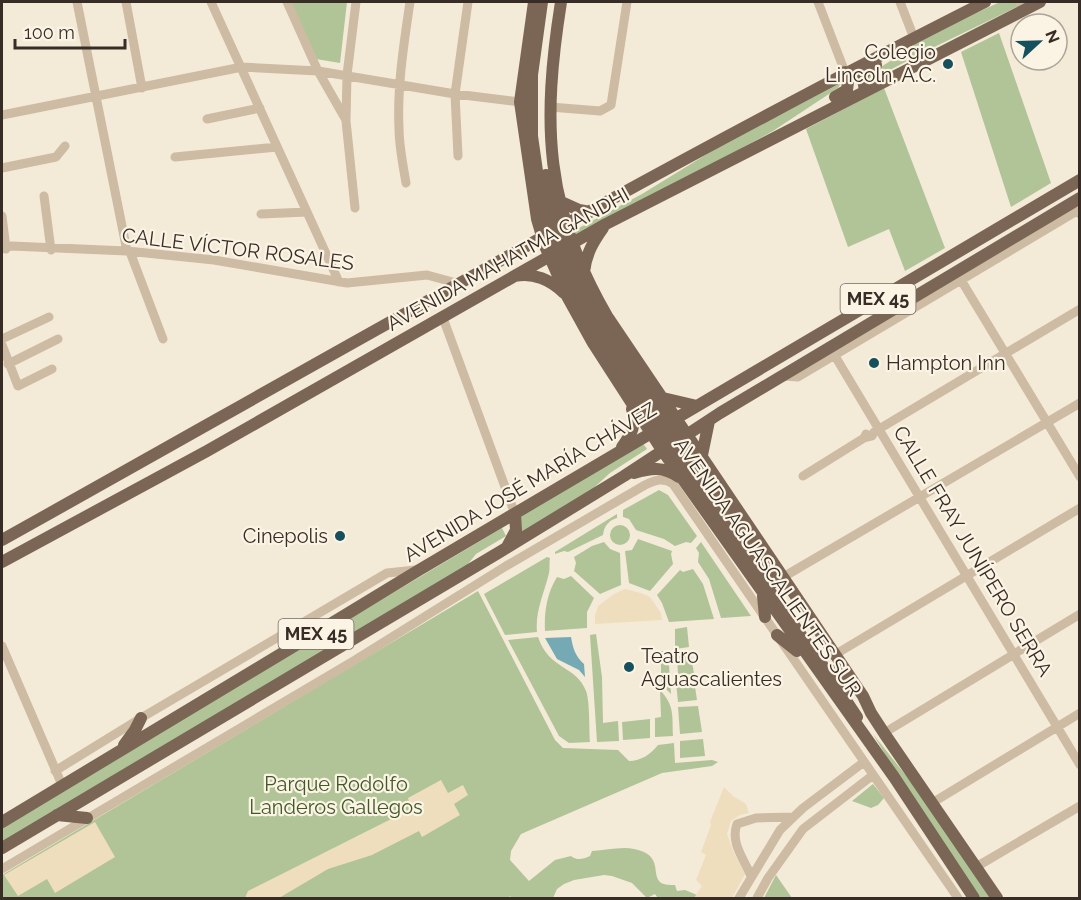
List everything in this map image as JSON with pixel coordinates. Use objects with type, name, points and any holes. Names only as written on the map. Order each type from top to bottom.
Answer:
[{"type":"main road","name":"AVENIDA AGUASCALIENTES SUR","points":[[534,2],[520,102],[537,219],[549,256],[567,296],[630,402],[662,450],[680,485],[712,523],[894,777]]},
{"type":"main road","name":"AVENIDA AGUASCALIENTES SUR","points":[[542,2],[532,75],[532,136],[542,206],[553,243],[574,294],[702,496],[810,647],[971,896]]},
{"type":"main road","name":"AVENIDA AGUASCALIENTES SUR","points":[[550,2],[540,67],[540,135],[554,213],[575,275],[640,384],[836,670],[858,700],[871,713]]},
{"type":"main road","name":"AVENIDA AGUASCALIENTES SUR","points":[[561,2],[552,69],[550,129],[555,183],[572,244],[584,273],[598,300],[836,654],[884,733],[997,898]]},
{"type":"main road","name":"AVENIDA MAHATMA GANDHI","points":[[2,540],[542,238],[563,213],[590,212],[845,72],[986,2]]},
{"type":"main road","name":"AVENIDA MAHATMA GANDHI","points":[[2,562],[135,491],[606,224],[1022,6],[1040,2]]},
{"type":"main road","points":[[865,90],[862,75],[867,69],[894,55],[902,44]]},
{"type":"main road","points":[[801,123],[823,104],[847,90],[848,82],[845,72]]},
{"type":"main road","name":"AVENIDA JOSÉ MARÍA CHÁVEZ","points":[[2,822],[320,632],[419,570],[1080,180]]},
{"type":"main road","name":"AVENIDA JOSÉ MARÍA CHÁVEZ","points":[[2,848],[502,551],[624,476],[687,434],[1080,198]]},
{"type":"main road","points":[[516,252],[526,244],[533,232],[536,219],[534,206]]},
{"type":"main road","points":[[537,219],[545,224],[553,223],[563,213],[579,210],[590,212]]},
{"type":"main road","points":[[584,273],[586,258],[593,242],[606,224]]},
{"type":"main road","points":[[511,278],[524,275],[542,279],[567,296]]},
{"type":"main road","points":[[575,311],[576,301],[581,296],[590,295],[598,300]]},
{"type":"main road","points":[[663,398],[697,406]]},
{"type":"main road","points":[[618,453],[634,426],[635,417],[630,402]]},
{"type":"main road","points":[[702,455],[709,421]]},
{"type":"main road","points":[[624,476],[658,468],[672,472],[680,485]]},
{"type":"main road","points":[[712,523],[715,516],[725,508],[736,511],[745,519]]},
{"type":"main road","points":[[502,551],[514,535],[515,514]]},
{"type":"main road","points":[[763,595],[765,617]]},
{"type":"main road","points":[[777,635],[807,658]]},
{"type":"main road","points":[[116,753],[132,736],[141,718]]},
{"type":"main road","points":[[57,815],[87,818]]},
{"type":"street","points":[[77,2],[129,251],[163,339]]},
{"type":"street","points":[[126,2],[142,88]]},
{"type":"street","points":[[211,2],[339,282]]},
{"type":"street","points":[[287,2],[318,71],[346,121]]},
{"type":"street","points":[[355,208],[346,121],[347,75],[356,2]]},
{"type":"street","points":[[406,183],[399,128],[401,84],[410,2]]},
{"type":"street","points":[[458,156],[455,94],[468,2]]},
{"type":"street","points":[[550,107],[600,111],[611,105],[627,2]]},
{"type":"street","points":[[818,2],[845,72]]},
{"type":"street","points":[[900,2],[914,38]]},
{"type":"street","points":[[2,115],[242,67],[318,71],[455,94],[520,102]]},
{"type":"street","points":[[207,119],[260,108]]},
{"type":"street","points":[[2,168],[56,157],[65,146]]},
{"type":"street","points":[[175,157],[277,147]]},
{"type":"street","points":[[44,196],[51,249]]},
{"type":"street","name":"AVENIDA JOSÉ MARÍA CHÁVEZ","points":[[784,376],[798,377],[1077,211],[1080,214]]},
{"type":"street","points":[[261,214],[307,212]]},
{"type":"street","points":[[2,216],[5,245]]},
{"type":"street","name":"CALLE VÍCTOR ROSALES","points":[[5,245],[129,251],[214,260],[347,283],[427,275],[460,284]]},
{"type":"street","points":[[961,280],[1080,477]]},
{"type":"street","points":[[803,476],[864,438],[870,431],[876,431],[1080,309]]},
{"type":"street","points":[[2,339],[49,316]]},
{"type":"street","points":[[443,318],[515,514]]},
{"type":"street","points":[[8,364],[58,339]]},
{"type":"street","points":[[2,345],[18,386],[52,369]]},
{"type":"street","name":"CALLE FRAY JUNÍPERO SERRA","points":[[835,356],[876,431],[919,497],[1080,765]]},
{"type":"street","points":[[784,576],[1080,403]]},
{"type":"street","points":[[2,869],[651,481],[665,479],[680,485]]},
{"type":"street","name":"AVENIDA AGUASCALIENTES SUR","points":[[680,485],[777,635],[958,898]]},
{"type":"street","points":[[836,654],[1080,508]]},
{"type":"street","points":[[502,551],[506,566]]},
{"type":"street","points":[[55,771],[387,573],[419,570]]},
{"type":"street","points":[[468,571],[478,584]]},
{"type":"street","points":[[884,733],[1080,615]]},
{"type":"street","points":[[2,646],[62,785]]},
{"type":"street","points":[[932,803],[1080,713]]},
{"type":"street","points":[[739,898],[780,830],[793,817],[864,762]]},
{"type":"street","points":[[757,898],[768,878],[803,829],[873,775]]},
{"type":"street","points":[[976,867],[1080,806]]},
{"type":"street","points":[[751,876],[738,851],[733,834],[736,824],[756,818],[793,817]]},
{"type":"green space","points":[[290,2],[347,2],[340,63],[316,59]]},
{"type":"green space","points":[[1000,2],[1017,2],[1019,6],[869,81],[867,76],[895,58],[903,47]]},
{"type":"green space","points":[[999,33],[1009,62],[1009,72],[1013,72],[1051,183],[1011,207],[961,52]]},
{"type":"green space","points":[[841,83],[838,88],[773,131],[578,237],[574,233],[577,229],[642,194],[725,143]]},
{"type":"green space","points":[[884,88],[945,248],[905,271],[889,229],[848,247],[806,129]]},
{"type":"green space","points":[[642,442],[647,449],[610,473],[576,504],[521,538],[520,514]]},
{"type":"green space","points":[[659,490],[668,495],[697,536],[691,543],[686,542],[675,546],[664,539],[636,530],[629,519],[623,517],[623,510]]},
{"type":"green space","points":[[617,514],[617,518],[607,524],[603,535],[568,552],[555,554],[555,552]]},
{"type":"green space","points":[[620,525],[627,528],[630,535],[627,542],[620,545],[613,542],[610,535],[613,528]]},
{"type":"green space","points":[[502,528],[506,536],[476,554],[461,573],[2,847],[2,826]]},
{"type":"green space","points":[[638,539],[672,551],[673,564],[650,591],[629,583],[625,551],[632,550]]},
{"type":"green space","points":[[604,542],[610,549],[620,553],[621,585],[600,594],[574,571],[576,563],[574,557]]},
{"type":"green space","points":[[701,542],[751,616],[721,618],[709,579],[698,562],[699,553],[696,548]]},
{"type":"green space","points":[[547,557],[550,558],[549,571],[539,610],[537,632],[505,635],[484,594]]},
{"type":"green space","points":[[693,569],[703,584],[714,619],[669,622],[657,595],[680,570],[683,572]]},
{"type":"green space","points":[[571,576],[594,598],[587,612],[587,628],[545,631],[547,603],[554,583],[557,577],[564,579]]},
{"type":"green space","name":"Parque Rodolfo Landeros Gallegos","points":[[478,591],[555,740],[563,748],[618,750],[629,761],[638,760],[658,745],[674,743],[675,763],[712,760],[718,762],[712,766],[662,773],[521,834],[511,851],[510,860],[529,881],[555,860],[571,856],[582,859],[590,856],[592,851],[625,848],[638,850],[650,856],[660,882],[675,885],[677,891],[685,890],[697,895],[694,898],[658,898],[655,894],[647,898],[632,883],[604,875],[564,884],[557,889],[553,898],[509,896],[511,898],[2,898],[2,875]]},
{"type":"green space","points":[[687,627],[689,647],[675,649],[675,629]]},
{"type":"green space","points":[[596,634],[602,677],[603,723],[618,721],[619,741],[597,742],[590,635]]},
{"type":"green space","points":[[538,637],[549,656],[576,676],[586,691],[590,742],[569,743],[559,736],[508,640]]},
{"type":"green space","points":[[661,651],[668,651],[671,694],[661,684]]},
{"type":"green space","points":[[691,654],[694,674],[678,675],[677,656]]},
{"type":"green space","points":[[694,680],[697,700],[678,702],[676,682]]},
{"type":"green space","points":[[660,690],[670,706],[673,736],[655,737],[655,718],[661,717]]},
{"type":"green space","points":[[698,706],[702,732],[680,734],[678,707]]},
{"type":"green space","points":[[650,719],[650,738],[623,740],[622,722]]},
{"type":"green space","points":[[873,734],[919,792],[992,898],[981,898],[911,797]]},
{"type":"green space","points":[[703,739],[705,756],[680,758],[680,741]]},
{"type":"green space","points":[[873,784],[884,798],[878,805],[871,808],[852,801]]},
{"type":"green space","points":[[776,875],[792,898],[764,898]]},
{"type":"shaded area","points":[[625,589],[650,597],[661,613],[662,620],[595,624],[598,606]]},
{"type":"shaded area","points":[[441,780],[448,793],[463,785],[468,795],[454,804],[460,815],[422,837],[419,831],[372,855],[328,869],[279,898],[245,898],[248,891],[411,809],[408,798]]},
{"type":"shaded area","points":[[724,787],[746,804],[749,813],[740,815],[731,821],[727,834],[745,874],[732,898],[694,898],[702,886],[696,880],[706,855],[701,852]]},
{"type":"shaded area","points":[[95,822],[115,857],[55,893],[47,879],[18,896],[4,875]]},
{"type":"water","points":[[571,637],[575,652],[584,664],[585,677],[579,670],[557,659],[545,638]]},
{"type":"place","name":"Colegio Lincoln, A.C.","points":[[948,64]]},
{"type":"place","name":"Hampton Inn","points":[[874,363]]},
{"type":"place","name":"Cinepolis","points":[[340,536]]},
{"type":"place","name":"Teatro Aguascalientes","points":[[629,667]]}]
